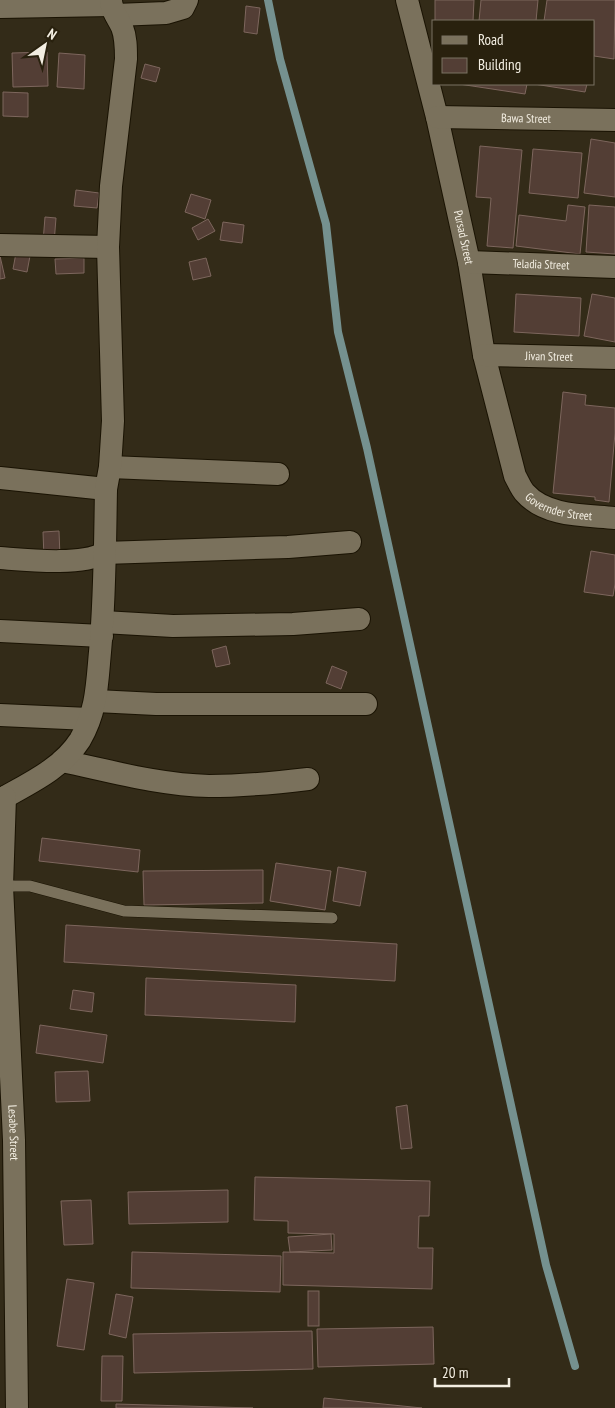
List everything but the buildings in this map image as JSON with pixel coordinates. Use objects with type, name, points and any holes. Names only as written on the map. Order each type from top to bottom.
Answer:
[{"type":"street","points":[[0,7],[112,7],[166,13],[183,8],[187,0]]},
{"type":"street","name":"Pursad Street","points":[[407,0],[437,117],[469,262],[484,354],[515,476]]},
{"type":"street","points":[[3,796],[35,781],[62,761],[80,740],[93,710],[102,629],[104,553],[112,420],[108,246],[111,186],[126,59],[126,42],[112,7]]},
{"type":"street","name":"Bawa Street","points":[[437,117],[615,120]]},
{"type":"street","points":[[0,244],[108,246]]},
{"type":"street","name":"Teladia Street","points":[[469,262],[615,267]]},
{"type":"street","name":"Jivan Street","points":[[484,354],[615,358]]},
{"type":"street","points":[[0,478],[108,478],[278,474]]},
{"type":"street","name":"Governder Street","points":[[515,476],[525,493],[542,506],[564,513],[615,518]]},
{"type":"street","points":[[0,558],[37,560],[90,559],[104,553],[288,547],[350,542]]},
{"type":"street","points":[[0,631],[293,624],[359,619]]},
{"type":"street","points":[[0,715],[93,710],[156,704],[366,704]]},
{"type":"street","points":[[62,761],[158,781],[208,786],[259,784],[308,779]]},
{"type":"street","name":"Lesabe Street","points":[[3,796],[2,886],[9,1371],[18,1408]]},
{"type":"lane","points":[[2,886],[30,886],[124,911],[332,918]]},
{"type":"waterway","points":[[268,0],[280,59],[326,224],[338,332],[367,448],[546,1265],[575,1366]]}]
